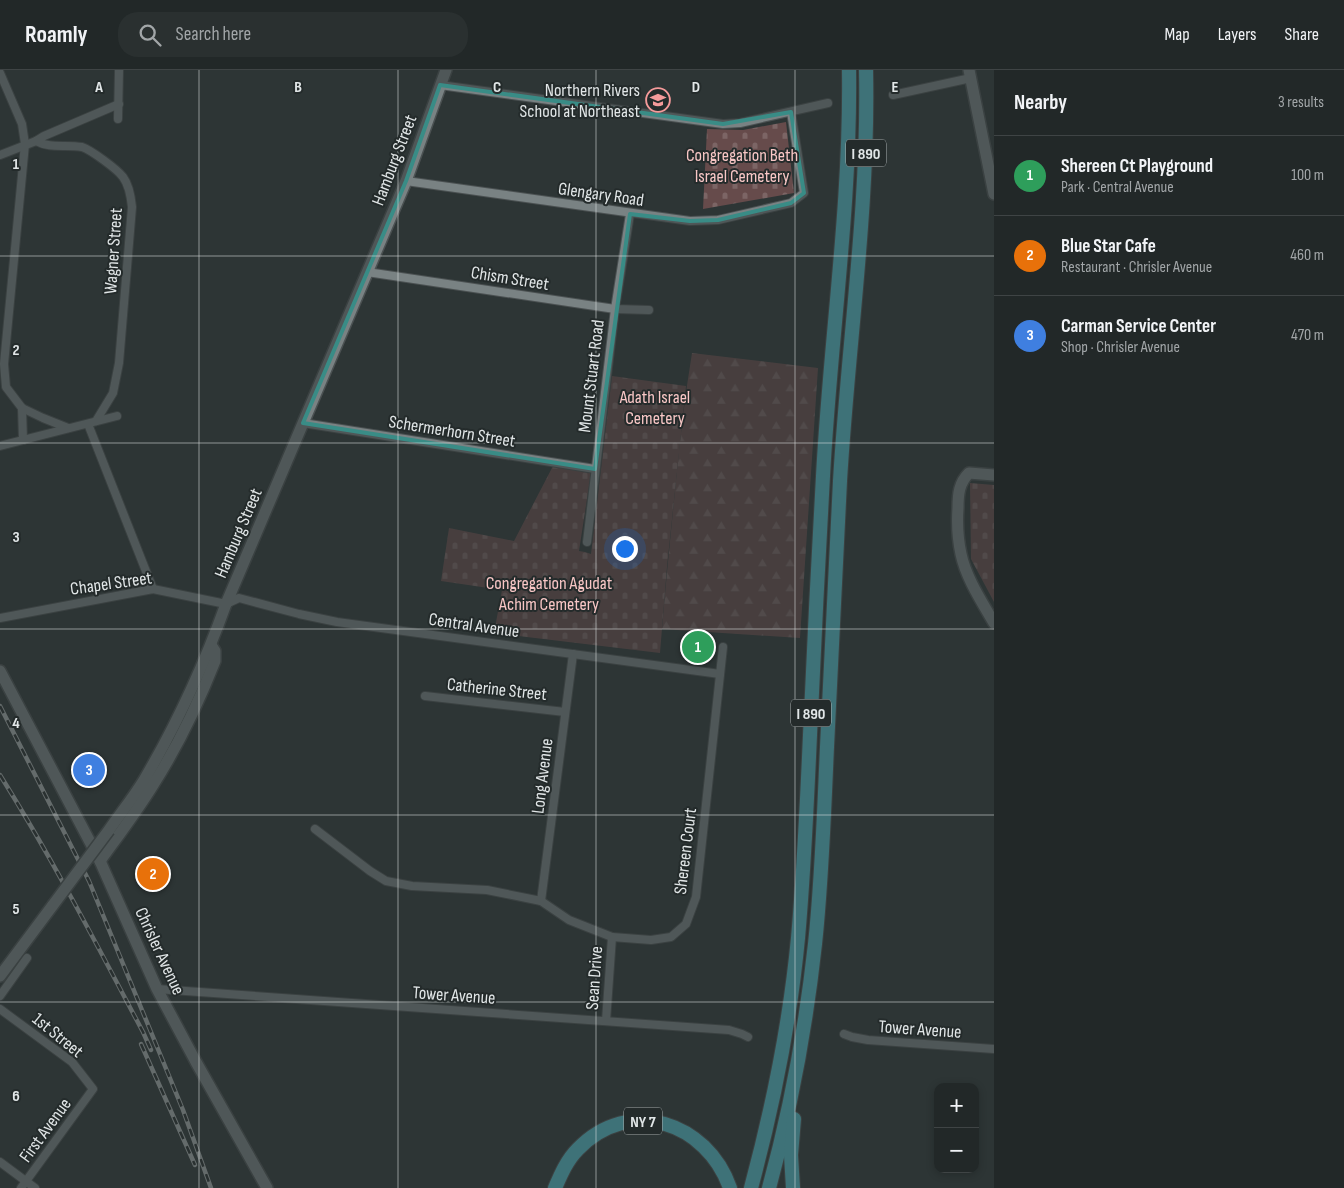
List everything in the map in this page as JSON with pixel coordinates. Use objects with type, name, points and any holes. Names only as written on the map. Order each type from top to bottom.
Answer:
[{"type":"highway","name":"I 890","points":[[751,1188],[782,1052],[801,903],[824,454],[847,171],[849,70]]},
{"type":"highway","name":"I 890","points":[[769,1188],[792,1091],[806,1017],[815,942],[841,464],[865,172],[866,70]]},
{"type":"highway","points":[[794,1188],[791,1169],[792,1140],[806,1017]]},
{"type":"highway","name":"NY 7","points":[[555,1188],[569,1159],[577,1149],[595,1134],[617,1124],[630,1121],[668,1125],[700,1141],[716,1159],[725,1173],[730,1188]]},
{"type":"main road","name":"Hamburg Street","points":[[0,976],[143,782],[178,720],[406,181],[446,70]]},
{"type":"main road","points":[[970,74],[994,194]]},
{"type":"main road","points":[[994,475],[969,473],[962,479],[958,496],[957,516],[961,554],[971,580],[994,623]]},
{"type":"main road","points":[[100,861],[171,755],[215,661],[215,651],[210,645]]},
{"type":"main road","name":"Chrisler Avenue","points":[[0,671],[100,861],[157,989],[177,1028],[266,1188]]},
{"type":"street","points":[[118,119],[119,70]]},
{"type":"street","points":[[0,73],[22,124],[25,144],[4,364],[6,387],[22,408],[68,428]]},
{"type":"street","points":[[893,94],[970,74]]},
{"type":"street","points":[[440,85],[724,124],[740,123],[828,103]]},
{"type":"street","points":[[0,155],[119,104]]},
{"type":"street","name":"Glengary Road","points":[[406,181],[630,214],[690,221],[718,220],[791,203],[804,193],[792,112]]},
{"type":"street","name":"Wagner Street","points":[[36,141],[43,145],[82,148],[95,153],[123,178],[130,195],[132,207],[119,363],[113,393],[92,423]]},
{"type":"street","name":"Mount Stuart Road","points":[[587,542],[615,309],[630,214]]},
{"type":"street","name":"Chism Street","points":[[367,272],[615,309],[649,310]]},
{"type":"street","points":[[22,408],[22,440]]},
{"type":"street","points":[[0,446],[118,416]]},
{"type":"street","points":[[92,423],[153,589]]},
{"type":"street","name":"Schermerhorn Street","points":[[304,423],[595,469]]},
{"type":"street","name":"Chapel Street","points":[[0,618],[153,589],[226,604]]},
{"type":"street","name":"Central Avenue","points":[[226,604],[239,598],[336,622],[720,674]]},
{"type":"street","name":"Shereen Court","points":[[316,829],[370,871],[386,881],[412,886],[487,890],[541,901],[569,920],[612,937],[651,940],[671,937],[686,924],[696,897],[723,647]]},
{"type":"street","name":"Long Avenue","points":[[541,901],[573,654]]},
{"type":"street","name":"Catherine Street","points":[[425,696],[565,712]]},
{"type":"street","name":"Sean Drive","points":[[606,1021],[612,937]]},
{"type":"street","points":[[0,996],[27,958]]},
{"type":"street","name":"Tower Avenue","points":[[157,989],[728,1030],[748,1037]]},
{"type":"street","name":"1st Street","points":[[0,1009],[72,1062],[93,1089]]},
{"type":"street","name":"Tower Avenue","points":[[844,1034],[868,1040],[994,1049]]},
{"type":"street","name":"First Avenue","points":[[24,1185],[93,1089]]},
{"type":"street","points":[[0,1162],[24,1185],[35,1188]]},
{"type":"highlighted area","points":[[440,85],[723,124],[791,112],[804,193],[791,203],[718,220],[690,221],[630,214],[595,469],[303,423],[406,181]]},
{"type":"green space","name":"Congregation Beth Israel Cemetery","points":[[786,122],[794,193],[703,209],[707,129],[743,130]]},
{"type":"green space","points":[[692,353],[818,368],[800,638],[662,629],[679,449]]},
{"type":"green space","points":[[612,376],[686,386],[660,653],[494,633],[502,590],[441,581],[449,528],[514,541],[553,466],[591,473],[579,551],[591,554]]},
{"type":"green space","points":[[970,483],[994,485],[994,602],[971,559]]},
{"type":"green space","points":[[688,635],[710,639],[707,657],[686,655]]},
{"type":"railway","points":[[0,706],[89,881],[183,1110],[211,1188]]},
{"type":"railway","points":[[0,775],[74,902],[151,1050]]},
{"type":"railway","points":[[141,1044],[195,1165]]},
{"type":"place","name":"Northern Rivers School at Northeast","points":[[658,100]]},
{"type":"place","name":"Shereen Ct Playground","points":[[698,647]]},
{"type":"place","name":"Carman Service Center","points":[[89,770]]},
{"type":"place","name":"Blue Star Cafe","points":[[153,874]]},
{"type":"park label","name":"Adath Israel Cemetery","points":[[655,407]]},
{"type":"park label","name":"Congregation Agudat Achim Cemetery","points":[[549,593]]}]
